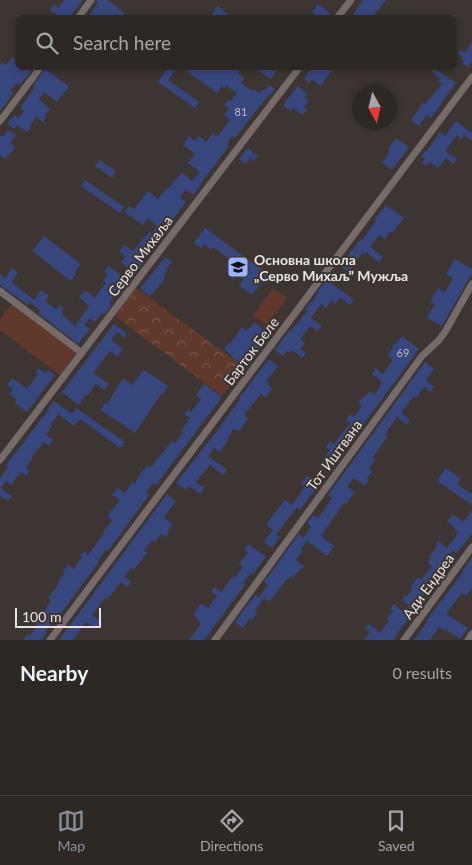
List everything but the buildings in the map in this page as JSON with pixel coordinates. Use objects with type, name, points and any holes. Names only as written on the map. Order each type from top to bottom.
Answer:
[{"type":"street","points":[[80,15],[91,0]]},
{"type":"street","points":[[339,15],[351,0]]},
{"type":"street","points":[[0,121],[38,70]]},
{"type":"street","name":"Серво Михаља","points":[[0,460],[297,70]]},
{"type":"street","name":"Барток Беле","points":[[50,640],[472,77]]},
{"type":"street","name":"Тот Иштвана","points":[[215,640],[422,356],[442,336],[472,284]]},
{"type":"street","points":[[0,291],[82,353]]},
{"type":"street","name":"Ади Ендреа","points":[[404,640],[472,547]]},
{"type":"street","points":[[468,640],[472,634]]},
{"type":"green space","points":[[136,288],[244,367],[222,396],[115,316]]},
{"type":"green space","points":[[273,288],[287,298],[267,325],[253,315]]},
{"type":"green space","points":[[13,303],[77,352],[60,375],[0,330],[0,319]]},
{"type":"place","name":"Основна школа „Серво Михаљ” Мужља","points":[[238,267]]}]
